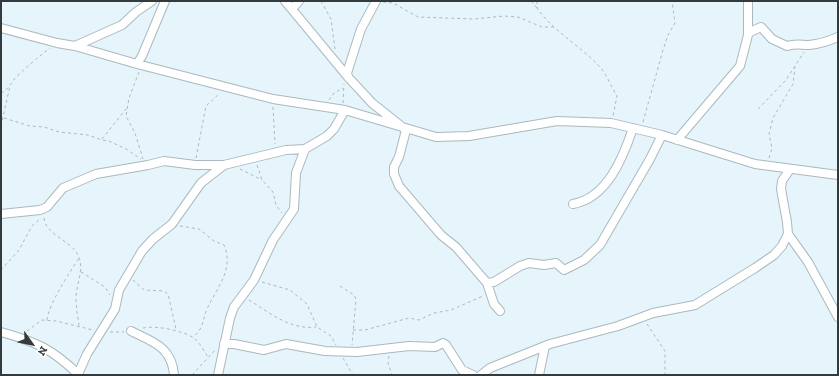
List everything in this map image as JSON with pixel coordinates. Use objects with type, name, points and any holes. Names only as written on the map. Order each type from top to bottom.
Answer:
[{"type":"street","points":[[75,46],[122,25],[136,12],[152,1]]},
{"type":"street","points":[[139,65],[165,1]]},
{"type":"street","points":[[285,1],[348,77],[372,103],[406,130]]},
{"type":"street","points":[[292,9],[299,1]]},
{"type":"street","points":[[348,77],[347,73],[356,41],[378,1]]},
{"type":"street","points":[[677,140],[727,80],[736,73],[740,66],[748,33],[748,1]]},
{"type":"street","points":[[748,33],[761,27],[772,39],[784,45],[798,43],[808,45],[838,37]]},
{"type":"street","points":[[1,28],[57,43],[75,46],[139,65],[273,99],[342,110],[406,130],[436,137],[469,136],[557,121],[611,123],[662,135],[755,164],[838,175]]},
{"type":"street","points":[[1,214],[40,210],[46,207],[63,188],[96,174],[148,166],[164,160],[195,165],[228,164],[275,153],[304,149],[327,136],[334,129],[342,110]]},
{"type":"street","points":[[573,204],[584,202],[600,190],[624,153],[636,129]]},
{"type":"street","points":[[406,130],[399,157],[394,167],[394,174],[399,186],[441,235],[462,253],[487,283],[500,311]]},
{"type":"street","points":[[487,283],[494,282],[520,266],[529,263],[544,265],[556,263],[567,270],[584,260],[600,244],[650,159],[662,135]]},
{"type":"street","points":[[218,375],[230,318],[242,295],[254,280],[264,257],[294,209],[296,173],[304,149]]},
{"type":"street","points":[[1,332],[20,337],[49,349],[79,375],[87,354],[115,309],[119,290],[147,244],[172,224],[201,183],[228,164]]},
{"type":"street","points":[[481,375],[493,372],[545,346],[618,326],[664,310],[680,309],[705,300],[774,255],[782,246],[788,234],[788,222],[781,189],[782,181],[790,169]]},
{"type":"street","points":[[788,234],[808,262],[837,314]]},
{"type":"street","points":[[132,331],[166,350],[171,361],[174,375]]},
{"type":"street","points":[[224,345],[234,344],[264,350],[286,344],[325,351],[353,351],[409,346],[435,347],[445,344],[462,370],[473,375]]},
{"type":"street","points":[[539,375],[545,346]]},
{"type":"path","points":[[321,1],[330,19],[336,50]]},
{"type":"path","points":[[378,1],[393,3],[418,17],[474,19],[504,16],[518,17],[542,27],[554,27]]},
{"type":"path","points":[[531,1],[554,27],[599,65],[617,96],[611,123]]},
{"type":"path","points":[[537,1],[537,8]]},
{"type":"path","points":[[636,129],[668,35],[675,24],[672,1]]},
{"type":"path","points":[[1,93],[10,86],[35,60],[57,43]]},
{"type":"path","points":[[758,109],[786,80],[808,45]]},
{"type":"path","points":[[4,118],[30,126],[44,127],[59,132],[88,135],[109,141],[126,149],[143,160],[135,133],[126,116],[126,108],[139,65]]},
{"type":"path","points":[[771,167],[768,156],[772,148],[769,134],[774,118],[793,84],[795,67]]},
{"type":"path","points":[[342,110],[344,88],[348,77]]},
{"type":"path","points":[[1,126],[10,86]]},
{"type":"path","points":[[195,165],[206,106],[219,95],[222,86]]},
{"type":"path","points":[[324,108],[334,93],[344,88]]},
{"type":"path","points":[[273,99],[275,153]]},
{"type":"path","points":[[102,140],[126,108]]},
{"type":"path","points":[[253,158],[262,180],[273,192],[275,203],[283,215],[284,224]]},
{"type":"path","points":[[228,164],[262,180]]},
{"type":"path","points":[[1,270],[19,250],[32,226],[43,215],[44,222],[50,230],[73,247],[79,258],[81,272],[76,298],[80,327]]},
{"type":"path","points":[[172,224],[199,229],[214,241],[224,245],[226,250],[227,262],[225,274],[207,308],[204,325],[193,337]]},
{"type":"path","points":[[46,321],[47,313],[64,279],[72,271],[79,258]]},
{"type":"path","points":[[81,272],[105,287],[111,298]]},
{"type":"path","points":[[127,277],[138,283],[144,290],[164,291],[168,294],[176,330]]},
{"type":"path","points":[[254,280],[290,290],[307,304],[317,327]]},
{"type":"path","points":[[340,286],[354,296],[356,300],[353,330],[353,351]]},
{"type":"path","points":[[353,330],[365,330],[409,318],[419,320],[434,313],[451,310],[490,292]]},
{"type":"path","points":[[242,295],[289,324],[317,327],[331,336],[353,375]]},
{"type":"path","points":[[642,317],[665,351],[665,375]]},
{"type":"path","points":[[20,337],[37,323],[46,321],[101,332],[116,333],[147,327],[176,330],[193,337],[208,357]]},
{"type":"path","points":[[192,375],[214,350],[224,345]]},
{"type":"path","points":[[392,375],[388,359],[394,348]]}]
